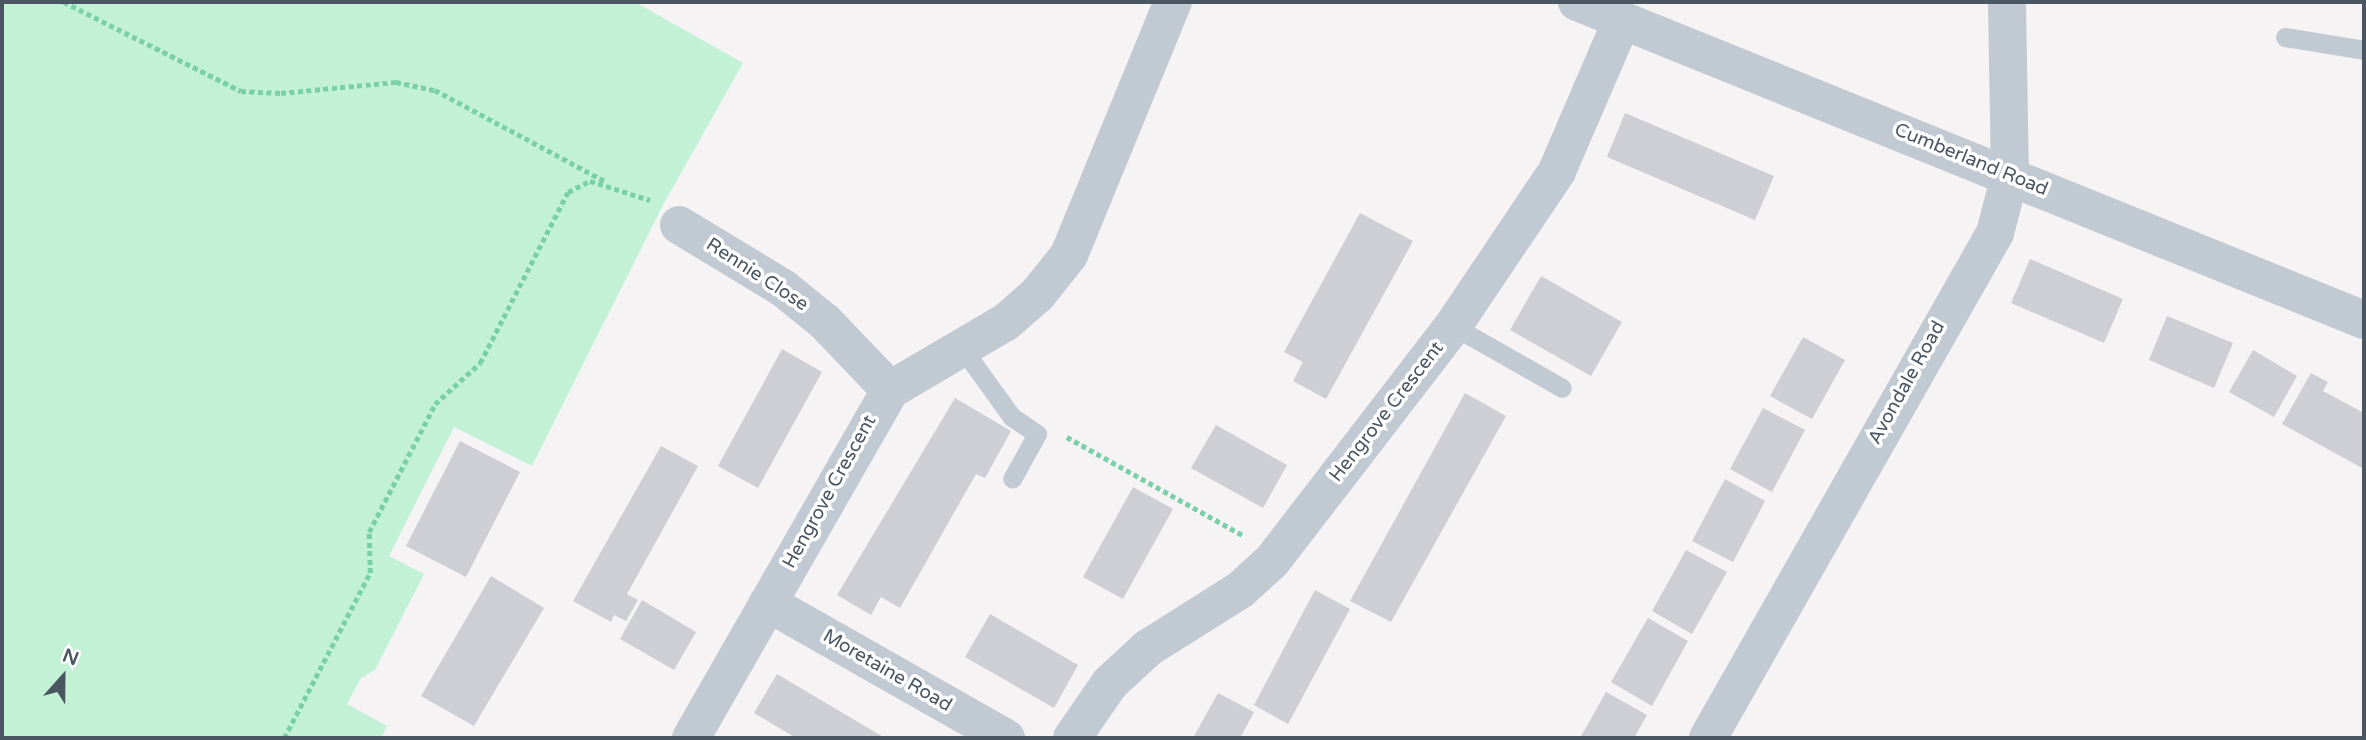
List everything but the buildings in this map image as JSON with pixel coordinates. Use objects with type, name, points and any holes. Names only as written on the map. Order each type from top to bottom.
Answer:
[{"type":"street","name":"Hengrove Crescent","points":[[691,738],[891,390],[1006,322],[1037,295],[1069,255],[1173,2]]},
{"type":"street","name":"Cumberland Road","points":[[1577,2],[2364,320]]},
{"type":"street","name":"Avondale Road","points":[[1708,738],[1995,233],[2010,176],[2007,2]]},
{"type":"street","name":"Hengrove Crescent","points":[[1072,738],[1110,683],[1147,648],[1240,590],[1277,554],[1453,326],[1557,171],[1622,20]]},
{"type":"street","name":"Rennie Close","points":[[679,225],[783,288],[825,322],[891,390]]},
{"type":"street","name":"Moretaine Road","points":[[768,603],[1006,738]]},
{"type":"lane","points":[[2285,37],[2364,50]]},
{"type":"lane","points":[[1453,326],[1562,388]]},
{"type":"lane","points":[[962,348],[1012,417],[1037,434],[1012,479]]},
{"type":"path","points":[[64,2],[240,91],[281,93],[396,82],[435,90],[607,183],[663,205],[679,225]]},
{"type":"path","points":[[284,738],[370,573],[369,531],[435,404],[480,363],[568,192],[590,181],[607,183]]},
{"type":"path","points":[[1058,432],[1277,554]]},
{"type":"green space","points":[[2,2],[635,2],[743,63],[663,205],[532,466],[454,427],[389,556],[424,574],[375,670],[361,678],[347,704],[387,726],[381,738],[2,738]]}]
